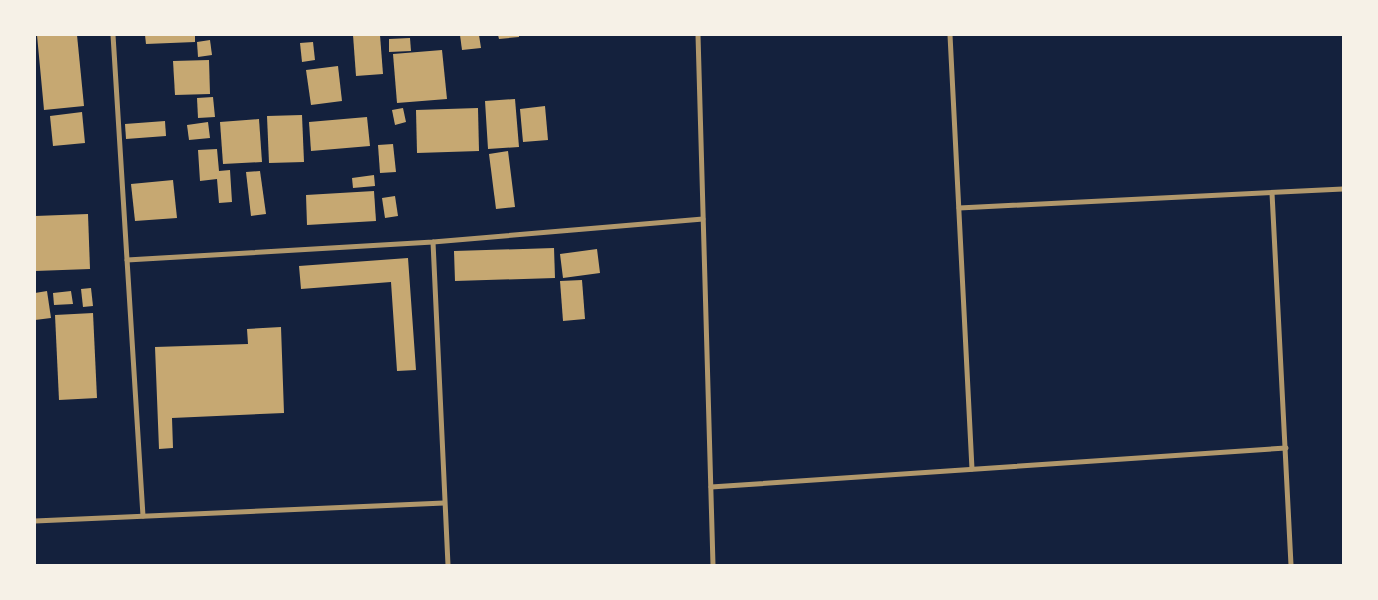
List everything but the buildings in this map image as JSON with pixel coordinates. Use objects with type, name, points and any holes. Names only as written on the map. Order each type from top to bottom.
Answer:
[{"type":"street","points":[[112,35],[143,516]]},
{"type":"street","points":[[698,35],[714,565]]},
{"type":"street","points":[[950,35],[972,469]]},
{"type":"street","points":[[959,208],[1343,189]]},
{"type":"street","points":[[1272,193],[1291,565]]},
{"type":"street","points":[[128,260],[433,242],[703,219]]},
{"type":"street","points":[[433,242],[448,565]]},
{"type":"street","points":[[711,487],[1286,448]]},
{"type":"street","points":[[35,522],[444,503]]}]
